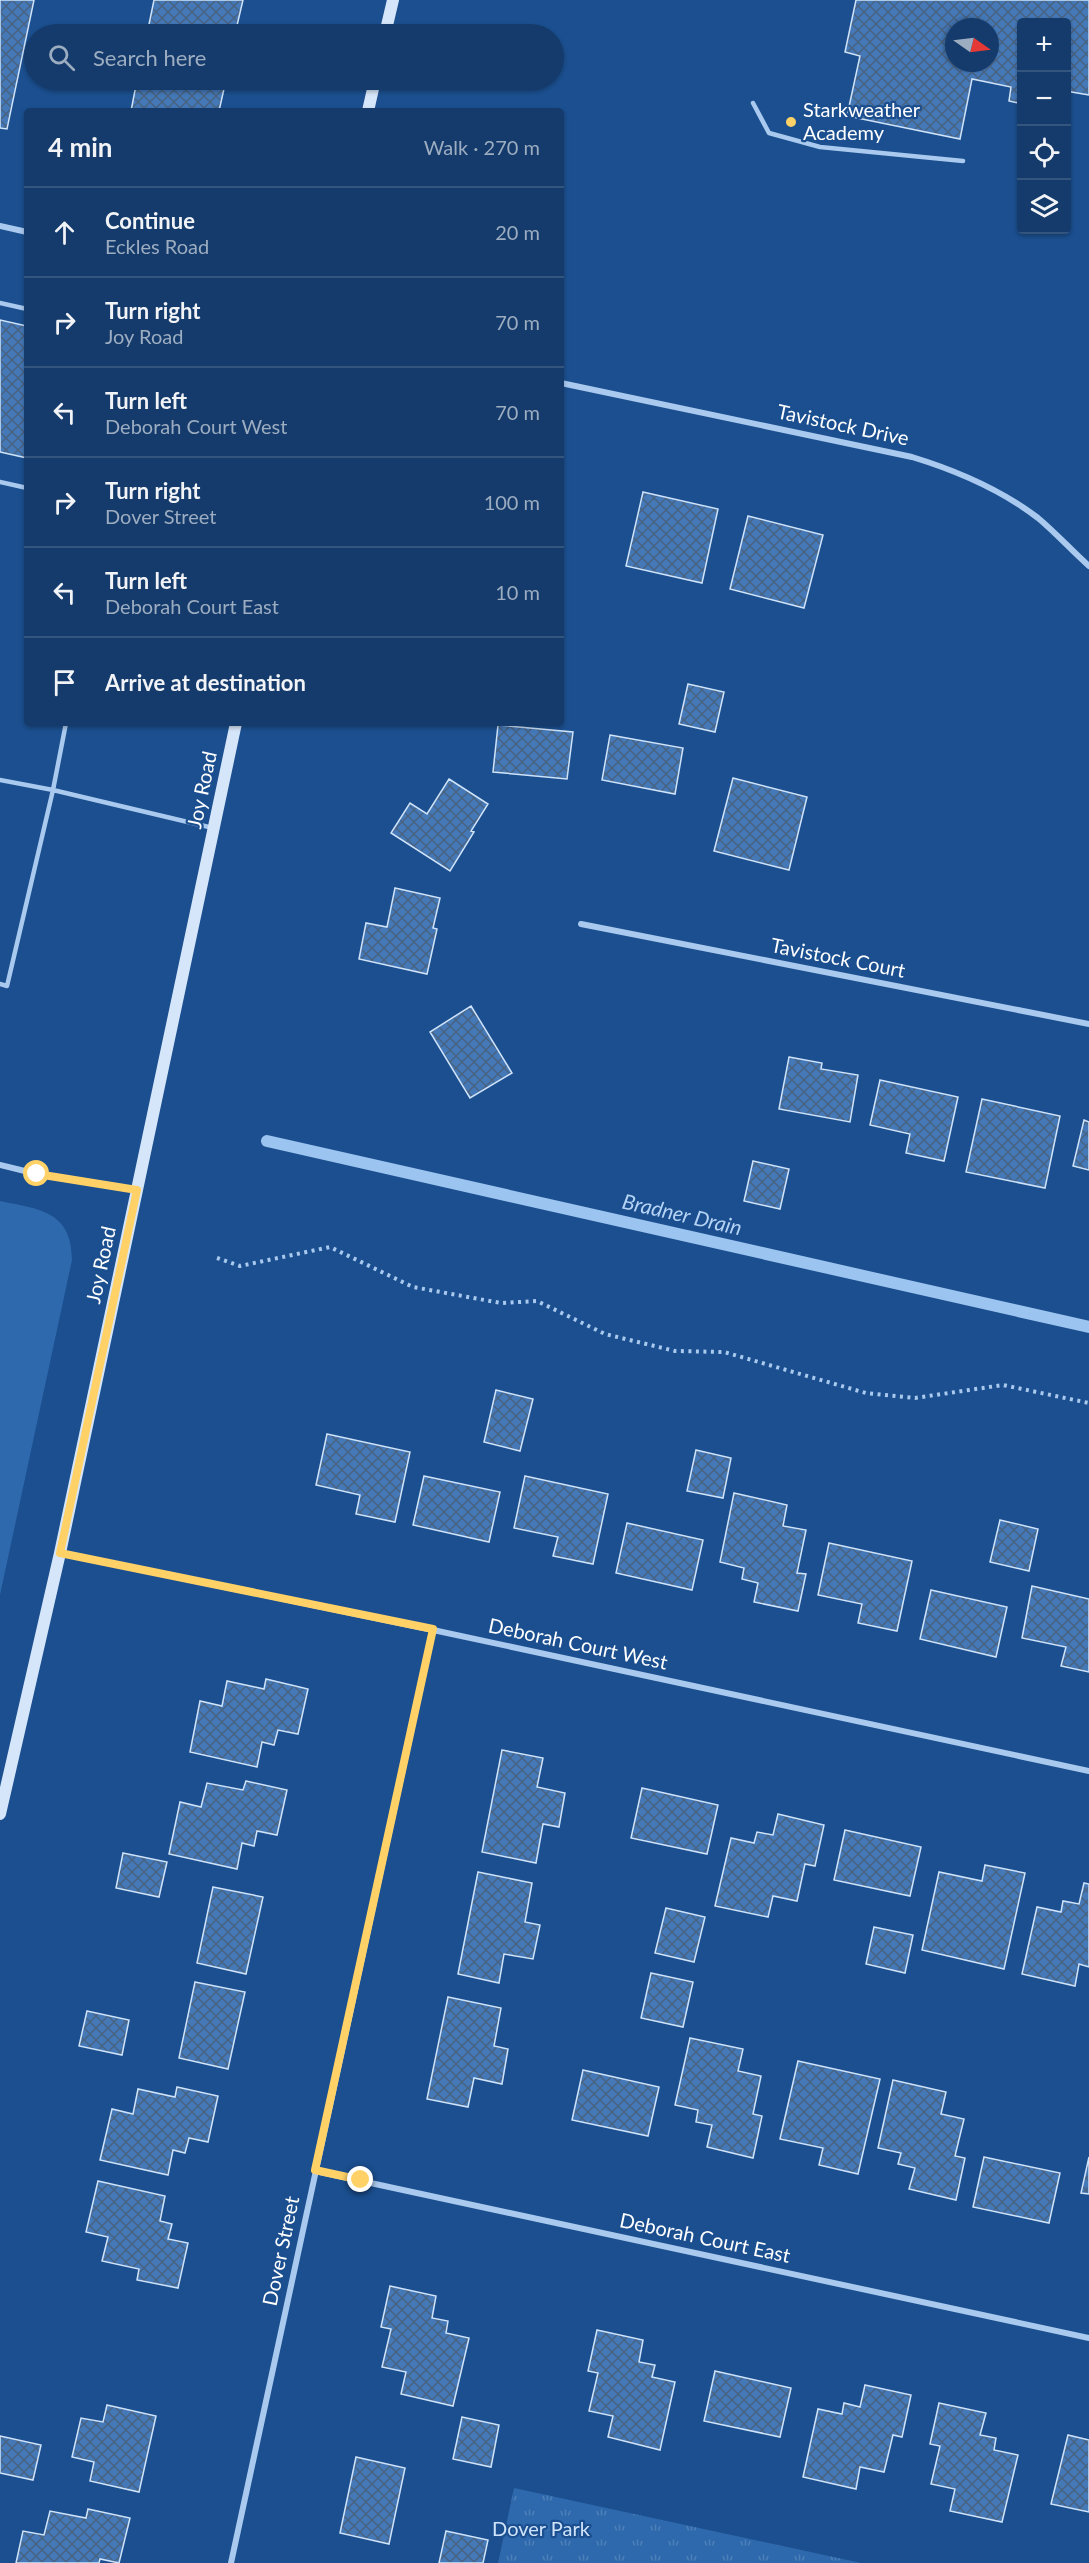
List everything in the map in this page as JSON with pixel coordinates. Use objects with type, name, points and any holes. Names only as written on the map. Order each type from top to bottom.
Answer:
[{"type":"street","points":[[387,24],[393,0]]},
{"type":"street","points":[[369,108],[373,90]]},
{"type":"street","points":[[0,226],[24,231]]},
{"type":"street","name":"Tavistock Drive","points":[[564,384],[912,457],[948,468],[1014,501],[1040,520],[1089,567]]},
{"type":"street","name":"Joy Road","points":[[0,1814],[60,1553],[235,726]]},
{"type":"street","name":"Tavistock Court","points":[[581,924],[1089,1024]]},
{"type":"street","points":[[0,1165],[37,1174],[137,1190]]},
{"type":"street","name":"Deborah Court West","points":[[60,1553],[433,1629],[1089,1771]]},
{"type":"street","name":"Dover Street","points":[[231,2563],[433,1629]]},
{"type":"street","name":"Deborah Court East","points":[[315,2170],[1089,2338]]},
{"type":"lane","points":[[753,103],[769,133],[820,147],[963,161]]},
{"type":"lane","points":[[0,303],[24,308]]},
{"type":"lane","points":[[0,482],[24,487]]},
{"type":"lane","points":[[0,984],[7,986],[53,790],[65,726]]},
{"type":"lane","points":[[0,780],[53,790],[214,828]]},
{"type":"path","points":[[217,1258],[240,1266],[330,1247],[413,1287],[501,1303],[537,1301],[605,1334],[675,1351],[724,1352],[866,1393],[915,1398],[1003,1385],[1089,1403]]},
{"type":"green space","points":[[0,1201],[40,1210],[60,1222],[71,1244],[72,1260],[0,1595]]},
{"type":"green space","name":"Dover Park","points":[[514,2488],[861,2563],[498,2563]]},
{"type":"building","points":[[0,0],[34,0],[29,24],[24,24],[24,48],[7,129],[0,128]]},
{"type":"building","points":[[154,0],[243,0],[237,24],[149,24]]},
{"type":"building","points":[[856,0],[1089,0],[1089,95],[1071,92],[1071,18],[1017,18],[1017,103],[1009,101],[1011,87],[972,79],[960,139],[847,116],[860,56],[845,52]]},
{"type":"building","points":[[135,90],[224,90],[220,108],[132,108]]},
{"type":"building","points":[[0,320],[24,325],[24,457],[0,452]]},
{"type":"building","points":[[643,492],[718,509],[702,583],[626,566]]},
{"type":"building","points":[[748,516],[823,535],[804,608],[730,589]]},
{"type":"building","points":[[688,684],[724,692],[715,732],[679,724]]},
{"type":"building","points":[[498,726],[573,732],[567,779],[493,772]]},
{"type":"building","points":[[610,735],[683,748],[675,794],[602,780]]},
{"type":"building","points":[[733,778],[807,797],[789,870],[714,851]]},
{"type":"building","points":[[449,779],[488,804],[450,871],[391,833],[410,803],[427,814]]},
{"type":"building","points":[[395,888],[440,898],[433,928],[437,929],[427,974],[359,959],[366,923],[387,927]]},
{"type":"building","points":[[471,1006],[512,1073],[470,1098],[430,1032]]},
{"type":"building","points":[[789,1057],[822,1063],[821,1069],[858,1075],[850,1122],[779,1109]]},
{"type":"building","points":[[880,1080],[958,1097],[944,1161],[906,1153],[910,1134],[870,1125]]},
{"type":"building","points":[[982,1099],[1060,1116],[1045,1188],[966,1172]]},
{"type":"building","points":[[1084,1120],[1089,1122],[1089,1170],[1073,1166]]},
{"type":"building","points":[[753,1161],[789,1169],[780,1209],[744,1201]]},
{"type":"building","points":[[496,1390],[533,1399],[520,1451],[484,1442]]},
{"type":"building","points":[[327,1434],[410,1452],[395,1522],[356,1514],[360,1495],[316,1485]]},
{"type":"building","points":[[696,1450],[731,1458],[723,1498],[687,1491]]},
{"type":"building","points":[[424,1476],[500,1492],[489,1542],[413,1525]]},
{"type":"building","points":[[525,1476],[608,1494],[593,1564],[553,1556],[558,1537],[514,1528]]},
{"type":"building","points":[[734,1493],[787,1505],[783,1526],[806,1530],[797,1573],[806,1574],[798,1611],[754,1602],[758,1583],[742,1579],[744,1568],[720,1562]]},
{"type":"building","points":[[1000,1520],[1038,1529],[1029,1571],[990,1562]]},
{"type":"building","points":[[627,1523],[703,1540],[692,1590],[616,1573]]},
{"type":"building","points":[[829,1543],[912,1561],[897,1631],[858,1623],[862,1604],[818,1595]]},
{"type":"building","points":[[1032,1586],[1089,1599],[1089,1672],[1061,1666],[1066,1647],[1022,1638]]},
{"type":"building","points":[[931,1590],[1007,1607],[996,1657],[920,1639]]},
{"type":"building","points":[[266,1679],[308,1689],[298,1734],[278,1730],[274,1745],[262,1742],[257,1767],[190,1752],[200,1701],[222,1706],[227,1681],[264,1689]]},
{"type":"building","points":[[502,1750],[543,1758],[537,1787],[565,1793],[559,1827],[543,1824],[536,1863],[482,1852]]},
{"type":"building","points":[[246,1781],[287,1790],[277,1835],[257,1831],[254,1846],[242,1843],[237,1869],[169,1854],[180,1802],[201,1807],[207,1783],[243,1790]]},
{"type":"building","points":[[642,1788],[718,1805],[707,1854],[631,1838]]},
{"type":"building","points":[[778,1814],[824,1825],[815,1866],[805,1864],[797,1901],[773,1896],[768,1917],[715,1906],[731,1838],[754,1843],[757,1832],[773,1835]]},
{"type":"building","points":[[845,1830],[921,1847],[910,1896],[834,1880]]},
{"type":"building","points":[[123,1853],[167,1862],[159,1897],[116,1888]]},
{"type":"building","points":[[985,1865],[1025,1873],[1004,1969],[922,1950],[939,1872],[982,1881]]},
{"type":"building","points":[[478,1872],[532,1883],[525,1922],[540,1925],[533,1959],[504,1954],[499,1983],[458,1974]]},
{"type":"building","points":[[1084,1883],[1089,1884],[1089,1967],[1079,1964],[1075,1986],[1022,1974],[1037,1907],[1061,1912],[1063,1901],[1079,1904]]},
{"type":"building","points":[[213,1887],[263,1897],[246,1974],[197,1963]]},
{"type":"building","points":[[666,1908],[705,1917],[694,1962],[655,1953]]},
{"type":"building","points":[[874,1927],[913,1935],[905,1973],[866,1964]]},
{"type":"building","points":[[651,1973],[693,1982],[683,2027],[641,2018]]},
{"type":"building","points":[[195,1982],[245,1992],[228,2069],[179,2058]]},
{"type":"building","points":[[448,1997],[501,2008],[494,2046],[508,2049],[502,2084],[474,2078],[468,2107],[427,2099]]},
{"type":"building","points":[[87,2011],[129,2020],[122,2055],[79,2046]]},
{"type":"building","points":[[690,2038],[743,2049],[738,2071],[761,2076],[753,2114],[762,2116],[753,2158],[707,2147],[712,2125],[696,2122],[698,2110],[675,2105]]},
{"type":"building","points":[[798,2061],[880,2079],[858,2174],[819,2165],[823,2148],[780,2139]]},
{"type":"building","points":[[583,2070],[659,2087],[648,2136],[572,2120]]},
{"type":"building","points":[[893,2080],[946,2092],[941,2114],[964,2119],[955,2156],[965,2158],[956,2200],[909,2189],[915,2168],[898,2164],[901,2153],[878,2148]]},
{"type":"building","points":[[177,2087],[218,2096],[208,2142],[189,2138],[185,2153],[173,2150],[168,2175],[100,2160],[112,2109],[133,2114],[138,2089],[175,2097]]},
{"type":"building","points":[[984,2157],[1060,2173],[1049,2223],[973,2207]]},
{"type":"building","points":[[1089,2157],[1089,2194],[1081,2193]]},
{"type":"building","points":[[98,2181],[165,2196],[160,2221],[172,2224],[168,2239],[188,2243],[178,2288],[137,2280],[139,2269],[102,2261],[108,2237],[86,2232]]},
{"type":"building","points":[[390,2286],[436,2296],[432,2318],[448,2321],[446,2333],[469,2338],[453,2406],[401,2394],[406,2372],[382,2367],[391,2329],[381,2327]]},
{"type":"building","points":[[597,2330],[643,2340],[639,2362],[655,2365],[652,2377],[675,2382],[660,2450],[608,2437],[613,2416],[589,2411],[598,2373],[588,2371]]},
{"type":"building","points":[[715,2371],[791,2388],[780,2437],[704,2421]]},
{"type":"building","points":[[865,2385],[911,2395],[902,2437],[893,2435],[884,2472],[860,2467],[856,2489],[803,2477],[818,2409],[842,2414],[844,2403],[860,2407]]},
{"type":"building","points":[[939,2403],[986,2413],[980,2435],[996,2438],[994,2450],[1018,2455],[1002,2522],[950,2511],[955,2489],[931,2484],[940,2446],[930,2444]]},
{"type":"building","points":[[107,2405],[156,2416],[139,2492],[90,2481],[94,2462],[72,2457],[81,2418],[103,2422]]},
{"type":"building","points":[[462,2417],[499,2425],[491,2467],[453,2459]]},
{"type":"building","points":[[1068,2435],[1089,2440],[1089,2512],[1051,2504]]},
{"type":"building","points":[[0,2436],[41,2445],[33,2480],[0,2473]]},
{"type":"building","points":[[356,2457],[405,2468],[389,2544],[340,2533]]},
{"type":"building","points":[[88,2509],[130,2518],[119,2563],[100,2559],[99,2563],[16,2563],[23,2531],[44,2535],[50,2511],[86,2518]]},
{"type":"building","points":[[446,2531],[488,2540],[483,2563],[439,2563]]},
{"type":"waterway","name":"Bradner Drain","points":[[267,1141],[1089,1327]]},
{"type":"place","name":"Starkweather Academy","points":[[791,122]]},
{"type":"route","points":[[37,1174],[137,1190],[60,1553],[433,1629],[315,2170],[361,2180]]}]
